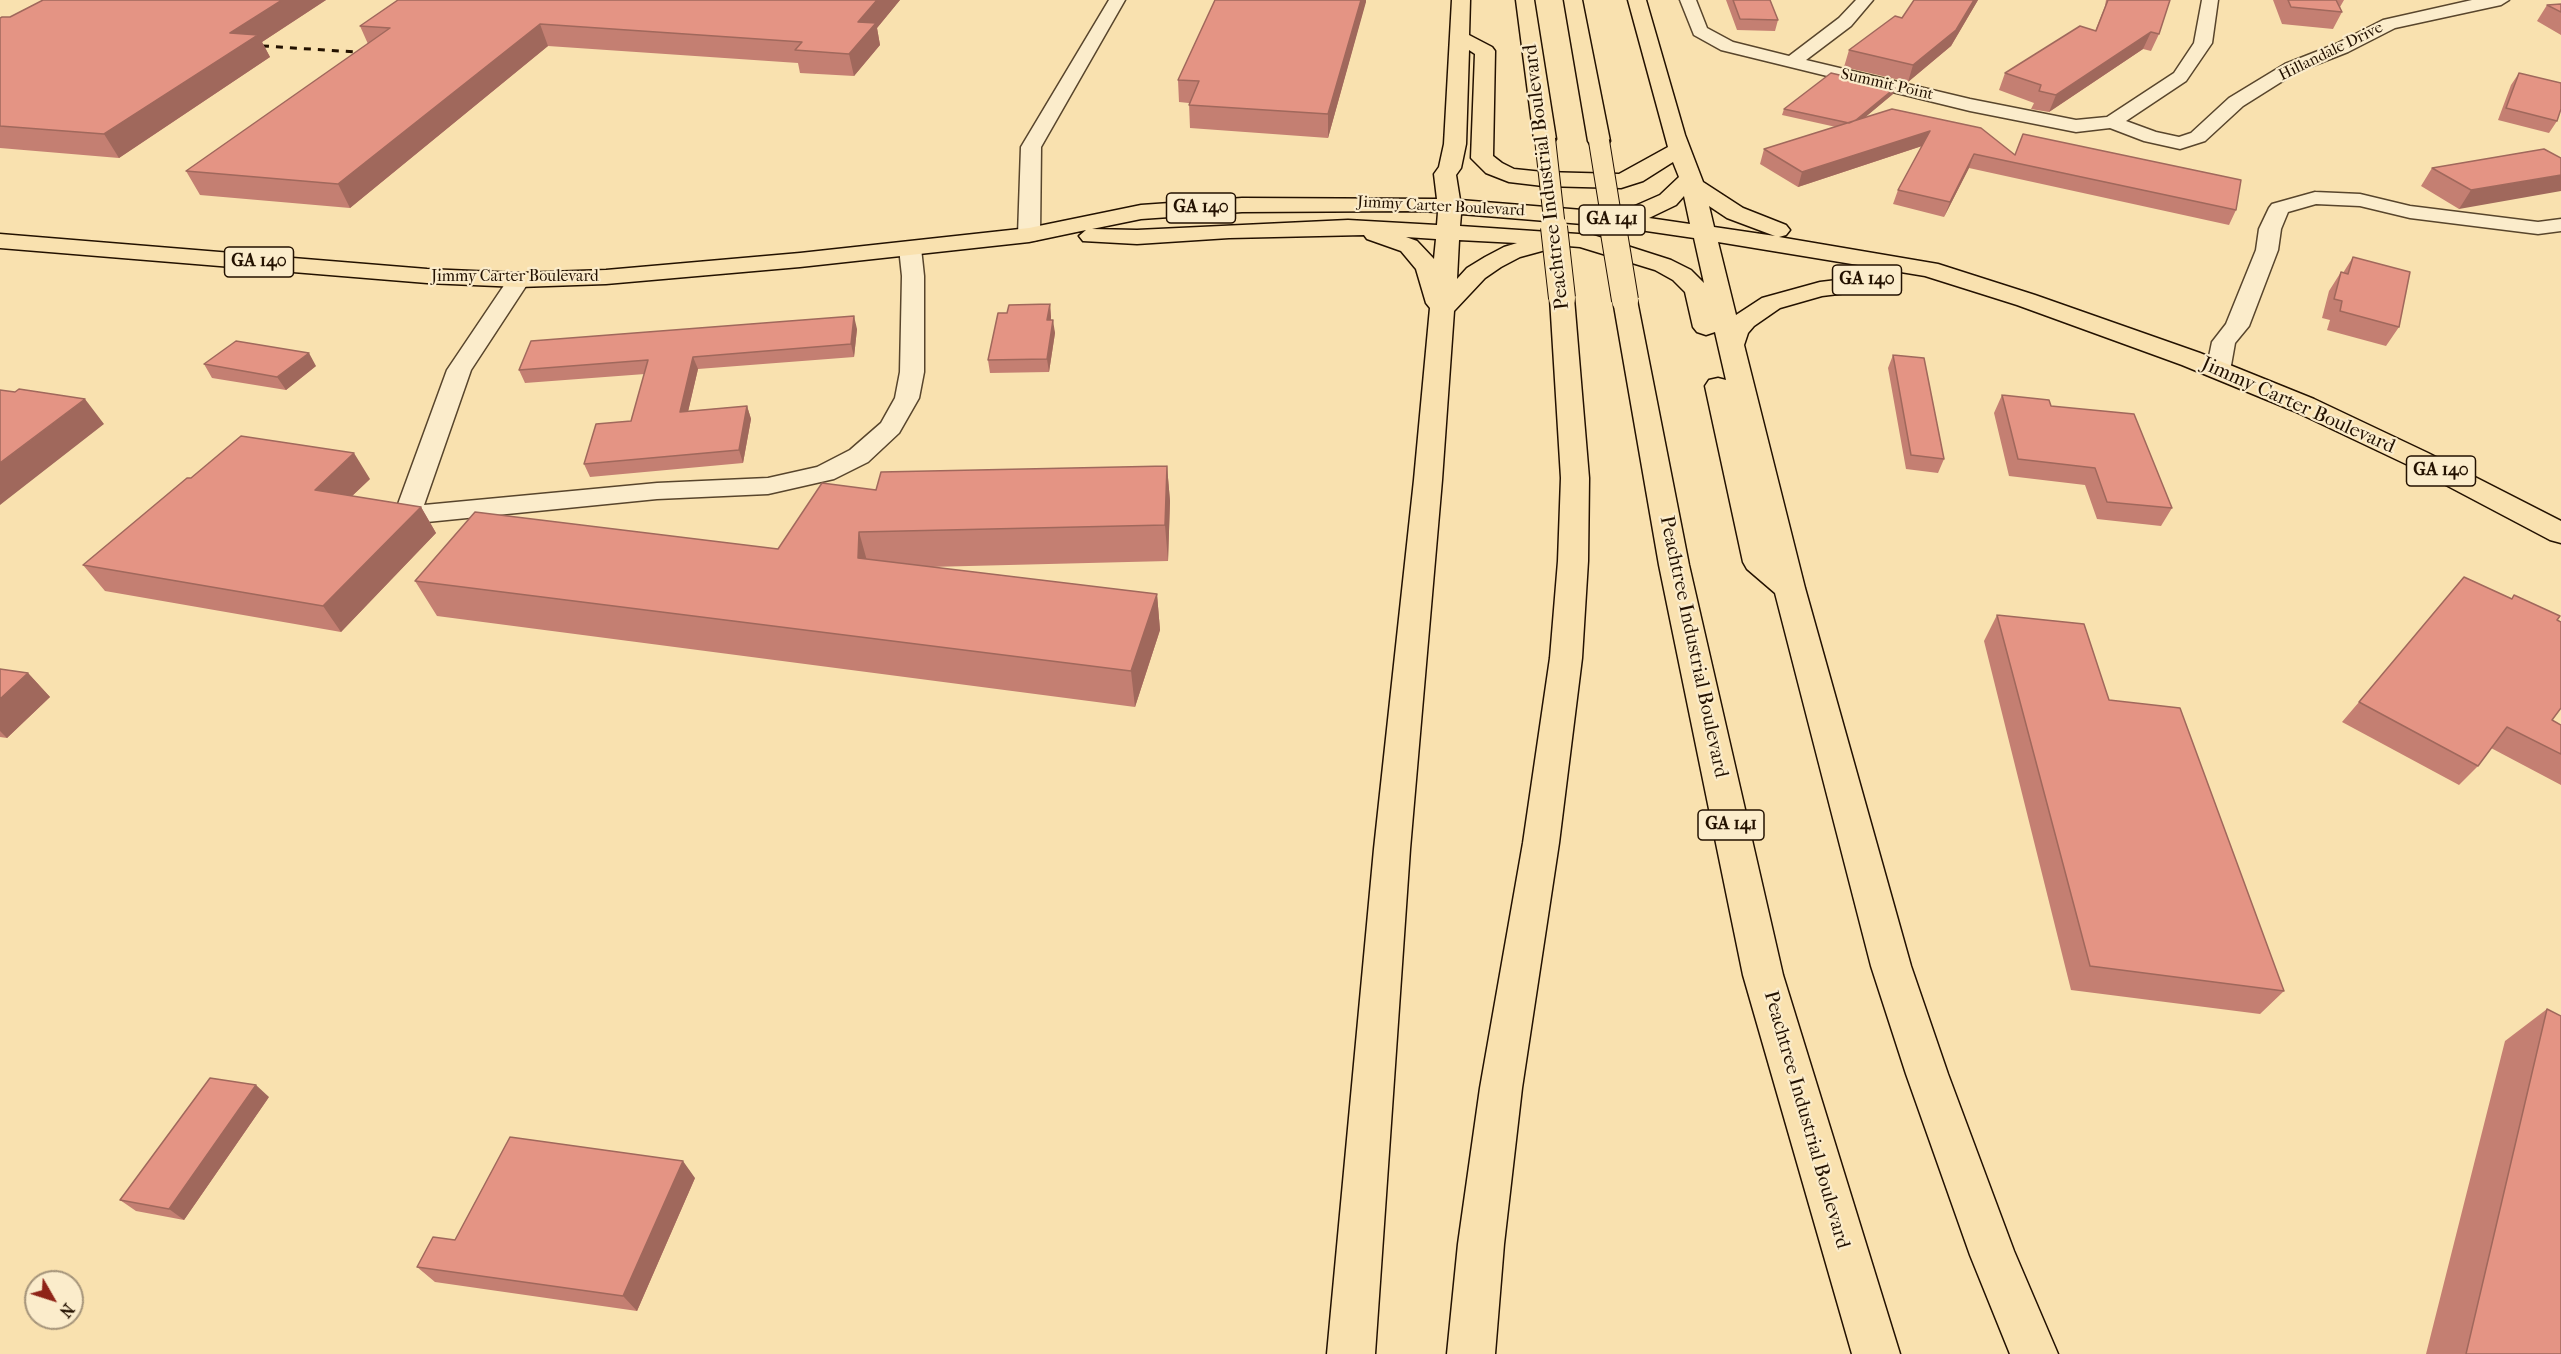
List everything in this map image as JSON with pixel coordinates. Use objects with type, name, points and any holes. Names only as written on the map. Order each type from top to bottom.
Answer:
[{"type":"main road","points":[[1461,0],[1461,174]]},
{"type":"main road","name":"Peachtree Industrial Boulevard","points":[[1471,1354],[1481,1244],[1501,1088],[1541,843],[1566,658],[1573,561],[1575,478],[1562,298],[1545,139],[1525,0]]},
{"type":"main road","name":"Peachtree Industrial Boulevard","points":[[1573,0],[1674,565],[1763,975],[1875,1350]]},
{"type":"main road","points":[[1637,0],[1680,150],[1692,182],[1789,588],[1891,966],[1927,1074],[1993,1255],[2034,1354]]},
{"type":"main road","points":[[1460,38],[1485,51],[1482,158],[1494,168],[1509,175],[1543,179],[1621,181],[1635,176],[1680,150]]},
{"type":"main road","points":[[1351,1354],[1391,861],[1428,480],[1449,216],[1445,174],[1461,174],[1486,195],[1532,226],[1586,236],[1706,242]]},
{"type":"main road","points":[[1375,203],[1401,194],[1424,179],[1461,174]]},
{"type":"main road","points":[[1440,310],[1476,273],[1512,252],[1553,241],[1586,236],[1668,200],[1692,182]]},
{"type":"main road","points":[[1692,182],[1735,213],[1765,227],[1941,262],[1995,281],[2026,300]]},
{"type":"main road","name":"Jimmy Carter Boulevard","points":[[0,241],[427,276],[519,280],[606,277],[910,248],[1029,235],[1141,212],[1242,205],[1417,204],[1449,216]]},
{"type":"main road","name":"Jimmy Carter Boulevard","points":[[1029,235],[1137,237],[1316,227],[1449,216],[1532,226],[1619,220],[1933,293],[1991,301],[2026,300]]},
{"type":"main road","points":[[1137,237],[1204,239],[1329,232],[1377,234],[1409,246],[1428,267],[1440,310]]},
{"type":"main road","name":"Jimmy Carter Boulevard","points":[[1586,236],[1706,242],[1741,237],[1929,269],[2026,300],[2218,370],[2304,405],[2391,446],[2561,533]]},
{"type":"main road","points":[[1586,236],[1663,265],[1682,275],[1698,290],[1758,562],[1789,588]]},
{"type":"main road","points":[[1732,344],[1736,331],[1745,321],[1771,303],[1820,289],[1879,282]]},
{"type":"street","points":[[1029,235],[1031,147],[1117,0]]},
{"type":"street","name":"Summit Point","points":[[1688,0],[1700,31],[1727,46],[1970,105],[2076,126],[2112,122]]},
{"type":"street","points":[[1791,63],[1845,22],[1865,0]]},
{"type":"street","points":[[2112,122],[2180,76],[2203,43],[2210,0]]},
{"type":"street","points":[[2440,0],[2461,6]]},
{"type":"street","name":"Hillandale Drive","points":[[2112,122],[2151,137],[2180,143],[2198,137],[2236,102],[2291,68],[2342,48],[2389,24],[2461,6],[2501,0]]},
{"type":"street","points":[[2218,370],[2224,342],[2237,326],[2267,250],[2270,229],[2307,215],[2410,212],[2538,228],[2561,225]]},
{"type":"street","points":[[519,280],[459,370],[406,515],[657,491],[768,486],[825,473],[859,456],[890,428],[907,398],[912,372],[913,276],[910,248]]},
{"type":"building","points":[[43,0],[282,0],[230,33],[258,35],[104,134],[0,126],[0,18],[10,17]]},
{"type":"building","points":[[398,0],[877,0],[858,22],[876,23],[849,54],[795,50],[802,42],[540,24],[338,184],[186,171],[390,28],[360,26]]},
{"type":"building","points":[[1215,0],[1361,0],[1328,114],[1189,105],[1199,81],[1178,80]]},
{"type":"building","points":[[1733,0],[1770,0],[1778,20],[1740,19]]},
{"type":"building","points":[[1914,0],[1974,0],[1956,30],[1913,65],[1849,50],[1895,16],[1902,18]]},
{"type":"building","points":[[2108,0],[2170,0],[2159,34],[2151,32],[2056,95],[2039,91],[2041,85],[2005,73],[2080,26],[2096,31]]},
{"type":"building","points":[[2288,0],[2336,0],[2342,12],[2291,7]]},
{"type":"building","points":[[2561,4],[2561,12],[2547,5]]},
{"type":"building","points":[[1831,73],[1895,88],[1856,120],[1849,123],[1784,109]]},
{"type":"building","points":[[2519,73],[2561,83],[2561,109],[2557,121],[2506,108]]},
{"type":"building","points":[[1892,109],[1981,128],[2015,155],[2023,134],[2241,180],[2236,210],[1974,154],[1950,202],[1898,190],[1930,131],[1802,172],[1764,149]]},
{"type":"building","points":[[2544,149],[2561,158],[2561,175],[2471,190],[2432,168]]},
{"type":"building","points":[[2353,257],[2410,272],[2399,327],[2340,311],[2342,301],[2334,299],[2341,272],[2348,274]]},
{"type":"building","points":[[1050,304],[1047,320],[1053,320],[1047,359],[988,360],[998,313],[1007,313],[1009,305]]},
{"type":"building","points":[[854,316],[851,344],[693,357],[680,412],[747,406],[739,450],[584,464],[596,424],[631,421],[648,360],[519,370],[531,341]]},
{"type":"building","points":[[236,341],[309,353],[277,377],[204,364]]},
{"type":"building","points":[[1893,355],[1924,358],[1944,459],[1911,455]]},
{"type":"building","points":[[19,389],[85,399],[0,463],[0,390],[15,392]]},
{"type":"building","points":[[2002,395],[2049,400],[2051,406],[2134,414],[2172,508],[2107,502],[2095,468],[2018,459]]},
{"type":"building","points":[[241,436],[354,453],[315,490],[421,507],[323,606],[83,565],[187,478],[191,478]]},
{"type":"building","points":[[1167,466],[1165,525],[859,532],[858,558],[1157,594],[1131,671],[415,581],[475,512],[778,549],[822,483],[876,490],[881,472]]},
{"type":"building","points":[[2464,577],[2512,599],[2514,595],[2560,616],[2557,620],[2561,622],[2561,708],[2552,720],[2561,725],[2561,754],[2507,727],[2478,766],[2359,702]]},
{"type":"building","points":[[1997,615],[2084,624],[2109,700],[2180,708],[2284,991],[2090,966]]},
{"type":"building","points":[[0,669],[28,673],[0,699]]},
{"type":"building","points":[[2547,1009],[2561,1016],[2561,1354],[2466,1354]]},
{"type":"building","points":[[210,1078],[256,1085],[169,1209],[120,1200]]},
{"type":"building","points":[[510,1137],[683,1161],[623,1296],[417,1267],[433,1237],[455,1240]]},
{"type":"railway","points":[[248,45],[371,53]]}]
